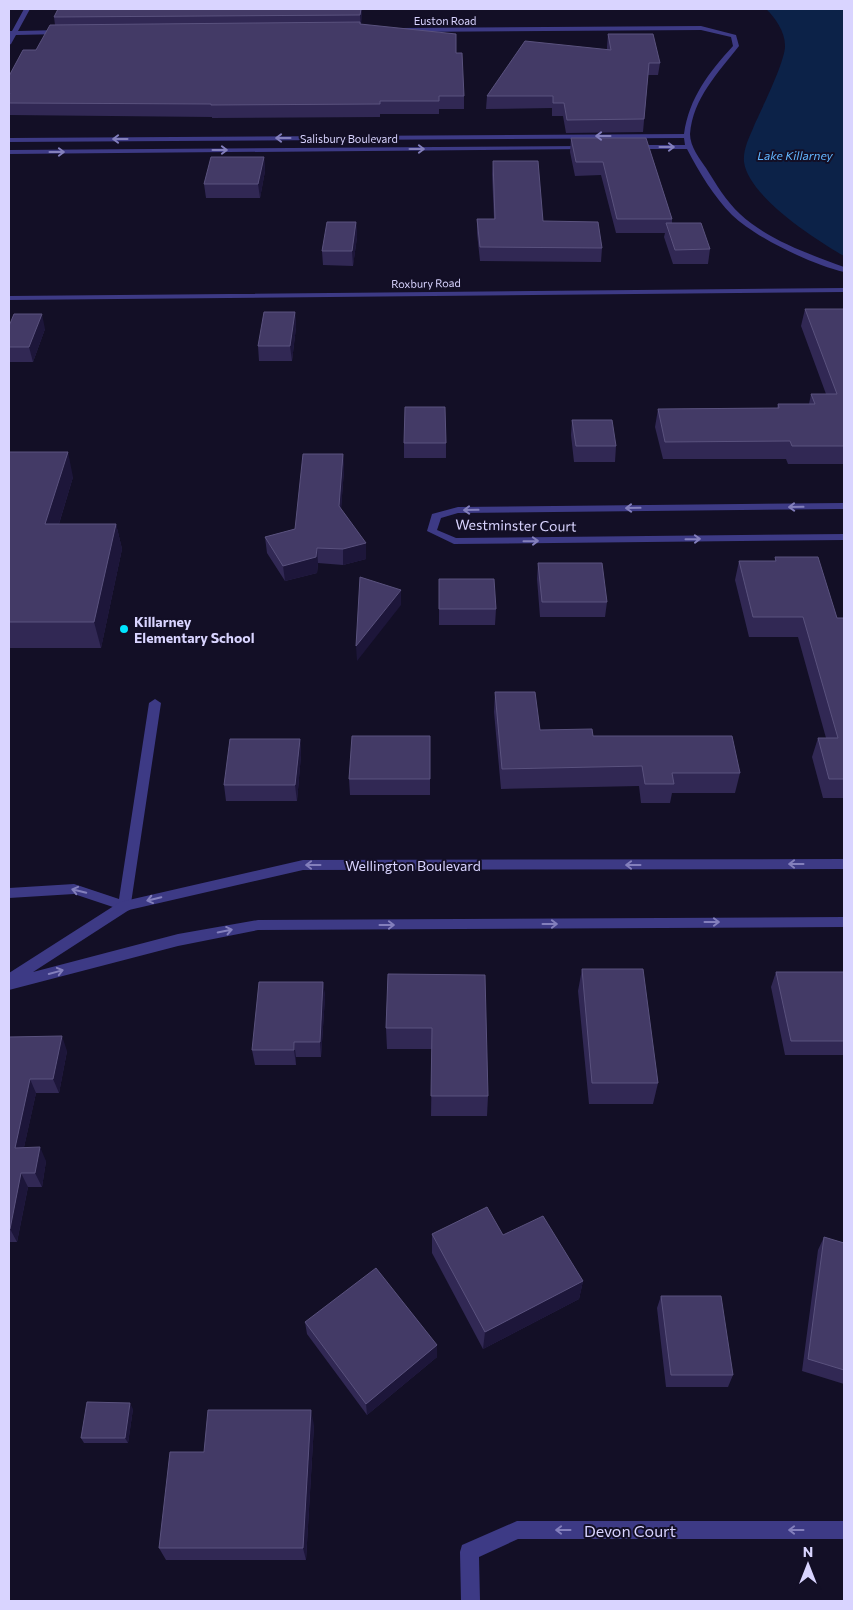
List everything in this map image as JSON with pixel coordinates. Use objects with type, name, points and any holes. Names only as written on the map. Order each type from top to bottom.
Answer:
[{"type":"street","points":[[9,43],[12,33],[27,9]]},
{"type":"street","name":"Euston Road","points":[[389,30],[701,28],[734,36],[736,46],[710,76],[694,102],[687,136]]},
{"type":"street","points":[[12,33],[72,32]]},
{"type":"street","points":[[687,136],[689,147],[712,185],[741,219],[794,251],[844,270]]},
{"type":"street","name":"Salisbury Boulevard","points":[[9,140],[687,136]]},
{"type":"street","points":[[627,147],[689,147]]},
{"type":"street","name":"Salisbury Boulevard","points":[[9,152],[597,148]]},
{"type":"street","name":"Roxbury Road","points":[[9,298],[844,290]]},
{"type":"street","name":"Westminster Court","points":[[844,506],[458,510],[436,516],[432,531],[454,541],[844,537]]},
{"type":"street","points":[[9,893],[74,889],[125,906],[155,703]]},
{"type":"street","name":"Wellington Boulevard","points":[[9,980],[125,906],[303,865],[844,864]]},
{"type":"street","points":[[9,984],[178,940],[258,925],[844,922]]},
{"type":"street","name":"Devon Court","points":[[470,1601],[469,1552],[517,1530],[844,1530]]},
{"type":"water","name":"Lake Killarney","points":[[766,9],[844,9],[844,256],[801,228],[770,203],[749,175],[744,162],[747,144],[782,62],[784,52],[785,40],[781,30],[776,20]]},
{"type":"building","points":[[58,9],[361,9],[360,15],[54,17]]},
{"type":"building","points":[[360,22],[360,24],[456,34],[456,53],[462,53],[464,96],[439,96],[439,101],[380,101],[380,104],[9,103],[9,76],[23,50],[36,50],[50,25]]},
{"type":"building","points":[[608,34],[653,34],[660,63],[649,63],[644,119],[567,120],[564,103],[553,103],[553,96],[487,96],[525,41],[611,50]]},
{"type":"building","points":[[571,138],[646,138],[672,219],[617,219],[603,162],[576,162]]},
{"type":"building","points":[[211,157],[264,157],[258,184],[204,184]]},
{"type":"building","points":[[493,161],[538,161],[543,221],[598,222],[602,248],[480,247],[477,219],[495,219]]},
{"type":"building","points":[[327,222],[356,222],[352,251],[322,251]]},
{"type":"building","points":[[666,223],[701,223],[710,249],[675,250]]},
{"type":"building","points":[[805,309],[844,309],[844,446],[792,446],[790,441],[665,442],[658,409],[779,408],[778,404],[815,404],[811,394],[837,394]]},
{"type":"building","points":[[264,312],[295,312],[290,346],[258,346]]},
{"type":"building","points":[[14,314],[42,314],[29,347],[9,347],[9,326]]},
{"type":"building","points":[[405,407],[445,407],[446,443],[404,443]]},
{"type":"building","points":[[572,420],[612,420],[616,446],[576,446]]},
{"type":"building","points":[[9,452],[68,452],[45,524],[116,524],[94,622],[9,622]]},
{"type":"building","points":[[303,454],[343,454],[339,506],[366,543],[343,549],[317,548],[316,557],[283,566],[265,537],[295,529]]},
{"type":"building","points":[[775,557],[818,557],[837,618],[844,618],[844,779],[829,779],[818,738],[838,738],[803,617],[753,617],[739,561],[776,561]]},
{"type":"building","points":[[538,563],[602,563],[607,602],[542,602]]},
{"type":"building","points":[[360,577],[401,590],[356,646]]},
{"type":"building","points":[[439,579],[494,579],[496,609],[439,609]]},
{"type":"building","points":[[495,692],[535,692],[540,730],[592,729],[593,736],[732,736],[740,773],[672,773],[674,784],[645,784],[642,766],[502,769]]},
{"type":"building","points":[[352,736],[430,736],[430,779],[349,779]]},
{"type":"building","points":[[230,739],[300,739],[295,785],[224,785]]},
{"type":"building","points":[[582,969],[643,969],[658,1083],[592,1083]]},
{"type":"building","points":[[776,972],[844,972],[844,1041],[791,1041]]},
{"type":"building","points":[[388,974],[485,975],[488,1096],[431,1096],[432,1028],[386,1028]]},
{"type":"building","points":[[259,982],[323,982],[320,1042],[294,1042],[294,1050],[252,1050]]},
{"type":"building","points":[[62,1036],[53,1079],[30,1079],[15,1148],[40,1147],[35,1173],[21,1173],[9,1229],[9,1037]]},
{"type":"building","points":[[487,1207],[503,1235],[543,1216],[583,1281],[485,1332],[432,1234]]},
{"type":"building","points":[[824,1237],[844,1243],[844,1370],[808,1359]]},
{"type":"building","points":[[376,1268],[437,1345],[366,1404],[305,1322]]},
{"type":"building","points":[[661,1296],[721,1296],[733,1375],[671,1375]]},
{"type":"building","points":[[87,1402],[130,1403],[125,1438],[81,1438]]},
{"type":"building","points":[[208,1410],[311,1410],[303,1548],[159,1548],[170,1452],[204,1452]]},
{"type":"place","name":"Killarney Elementary School","points":[[124,629]]}]
